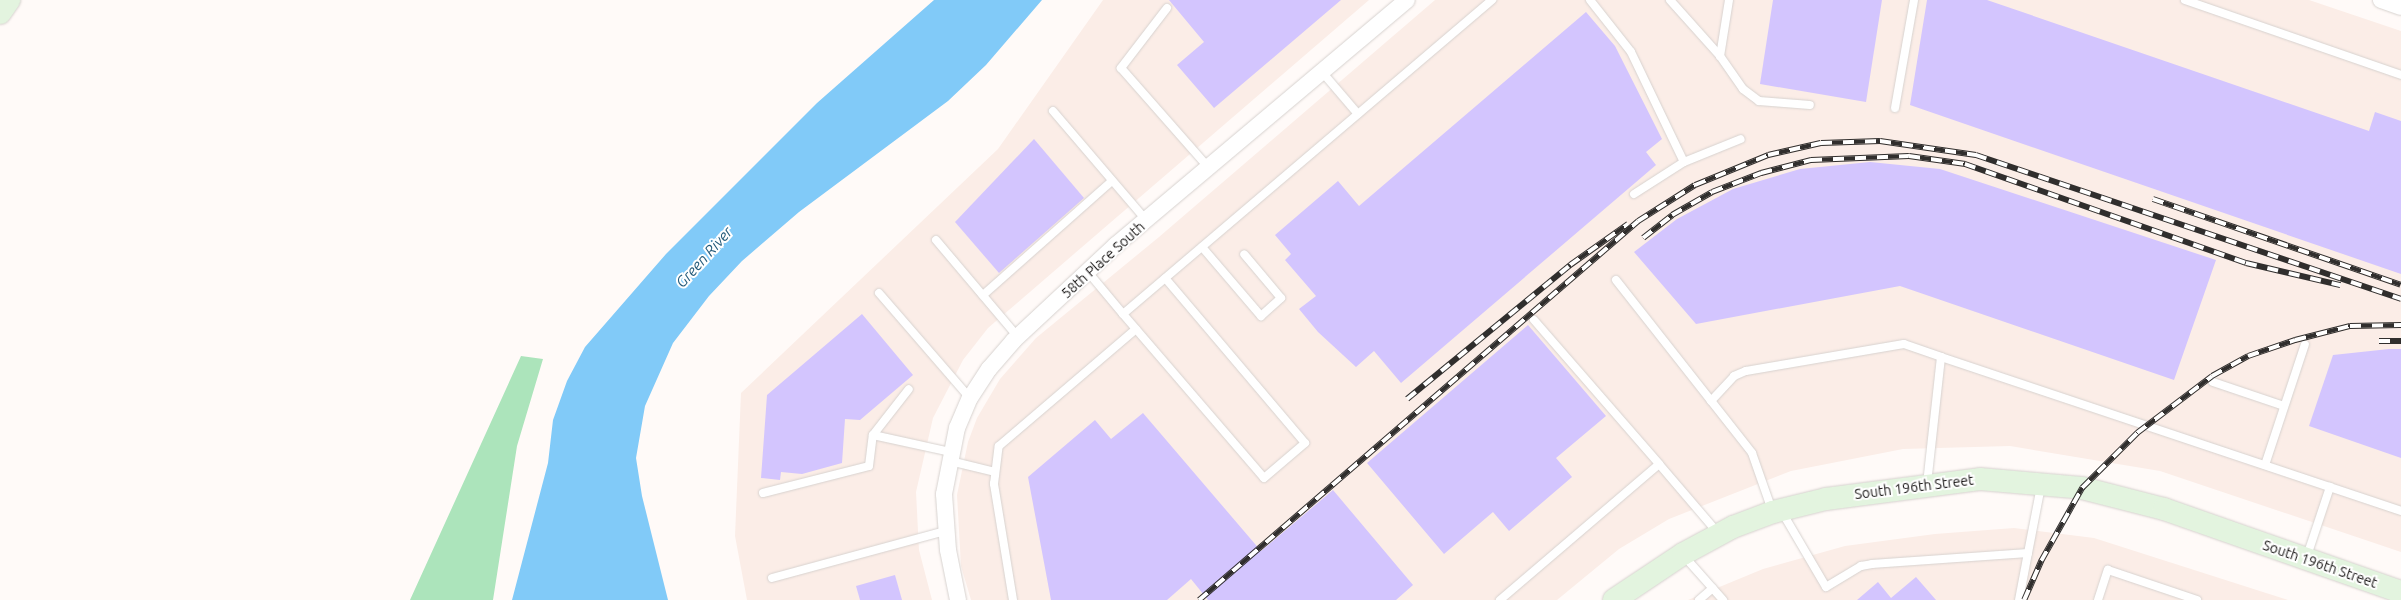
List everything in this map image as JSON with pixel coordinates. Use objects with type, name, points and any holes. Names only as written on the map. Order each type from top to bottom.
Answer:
[{"type":"main road","points":[[0,13],[8,0]]},
{"type":"main road","name":"South 196th Street","points":[[1614,600],[1683,554],[1719,535],[1777,511],[1826,499],[1927,484],[1980,479],[2042,482],[2082,488],[2164,509],[2401,592]]},
{"type":"street","name":"58th Place South","points":[[958,600],[945,531],[944,494],[950,456],[970,398],[989,369],[1018,337],[1088,272],[1407,0]]},
{"type":"street","points":[[2381,0],[2401,7]]},
{"type":"lane","points":[[1123,314],[1492,0]]},
{"type":"lane","points":[[1590,0],[1631,52],[1684,162]]},
{"type":"lane","points":[[1670,0],[1720,56],[1751,97],[1759,100],[1810,105]]},
{"type":"lane","points":[[1677,9],[1678,0]]},
{"type":"lane","points":[[1720,56],[1729,0]]},
{"type":"lane","points":[[1895,108],[1914,0]]},
{"type":"lane","points":[[2184,0],[2198,2],[2401,74]]},
{"type":"lane","points":[[1167,8],[1121,68],[1208,168]]},
{"type":"lane","points":[[1322,72],[1358,114]]},
{"type":"lane","points":[[1053,112],[1146,221]]},
{"type":"lane","points":[[1634,194],[1684,162],[1740,139]]},
{"type":"lane","points":[[983,295],[1112,181]]},
{"type":"lane","points":[[936,240],[1018,337]]},
{"type":"lane","points":[[1202,247],[1261,316],[1281,298],[1244,254]]},
{"type":"lane","points":[[1088,272],[1264,478],[1305,443],[1165,278]]},
{"type":"lane","points":[[1616,280],[1752,454],[1777,511],[1826,587],[1861,566],[1872,564],[2028,553]]},
{"type":"lane","points":[[879,293],[970,398]]},
{"type":"lane","points":[[1534,320],[1719,535]]},
{"type":"lane","points":[[1012,600],[994,484],[999,446],[1136,329]]},
{"type":"lane","points":[[1711,401],[1734,376],[1746,371],[1904,344],[2401,511]]},
{"type":"lane","points":[[2265,465],[2305,344]]},
{"type":"lane","points":[[1927,484],[1941,357]]},
{"type":"lane","points":[[2213,382],[2284,406]]},
{"type":"lane","points":[[763,493],[870,466],[873,435],[909,389]]},
{"type":"lane","points":[[873,435],[950,456],[995,472]]},
{"type":"lane","points":[[1500,600],[1659,464]]},
{"type":"lane","points":[[2019,600],[2042,482]]},
{"type":"lane","points":[[2306,559],[2330,487]]},
{"type":"lane","points":[[772,578],[945,531]]},
{"type":"lane","points":[[1683,554],[1723,600]]},
{"type":"lane","points":[[2098,600],[2108,570],[2197,600]]},
{"type":"lane","points":[[1699,600],[1713,588]]},
{"type":"shaded area","points":[[1103,0],[1369,0],[988,328],[963,360],[933,418],[916,492],[919,550],[932,600],[747,600],[735,536],[741,393],[998,149]]},
{"type":"shaded area","points":[[1435,0],[2309,0],[2401,31],[2401,552],[2160,471],[2010,446],[1903,449],[1791,471],[1669,519],[1619,549],[1557,600],[971,600],[961,566],[957,495],[968,442],[977,418],[1000,379],[1036,338],[1159,237]]},
{"type":"shaded area","points":[[2014,528],[2094,538],[2288,600],[1688,600],[1763,569],[1845,546],[1935,534]]},
{"type":"green space","points":[[521,356],[543,359],[517,446],[493,600],[410,600]]},
{"type":"water","name":"Green River","points":[[934,0],[1042,0],[986,65],[948,101],[799,212],[742,261],[709,296],[673,343],[645,406],[636,458],[642,496],[668,600],[512,600],[548,463],[553,420],[567,381],[585,347],[666,254],[817,103]]},
{"type":"building","points":[[1169,0],[1341,0],[1214,108],[1177,65],[1204,42]]},
{"type":"building","points":[[1773,0],[1882,0],[1866,102],[1760,84]]},
{"type":"building","points":[[1927,0],[1987,0],[2369,131],[2375,112],[2401,121],[2401,274],[1910,105]]},
{"type":"building","points":[[1586,12],[1615,46],[1662,139],[1646,152],[1656,165],[1401,383],[1374,351],[1356,367],[1318,332],[1299,309],[1316,296],[1285,260],[1291,254],[1275,235],[1338,181],[1359,206]]},
{"type":"building","points":[[1034,139],[1084,198],[999,273],[955,222]]},
{"type":"building","points":[[1870,162],[1940,169],[2216,260],[2174,380],[1900,286],[1696,324],[1634,252],[1677,219],[1733,189],[1800,169]]},
{"type":"building","points":[[862,314],[913,375],[860,420],[845,419],[842,463],[802,474],[781,472],[780,480],[761,478],[767,395]]},
{"type":"building","points":[[1528,325],[1606,416],[1556,458],[1572,477],[1509,531],[1493,512],[1444,554],[1367,463]]},
{"type":"building","points":[[2401,349],[2401,458],[2309,426],[2333,355]]},
{"type":"building","points":[[1143,413],[1261,551],[1333,490],[1413,585],[1396,600],[1208,600],[1191,579],[1167,600],[1051,600],[1028,477],[1095,420],[1111,439]]},
{"type":"building","points":[[895,575],[902,600],[860,600],[856,586]]},
{"type":"building","points":[[1916,577],[1936,600],[1857,600],[1878,582],[1891,598]]},
{"type":"railway","points":[[1199,600],[1638,221],[1695,185],[1768,155],[1821,143],[1880,141],[1976,155],[2401,299]]},
{"type":"railway","points":[[1643,238],[1672,215],[1712,192],[1761,173],[1811,160],[1909,156],[1965,164],[2246,263],[2340,285]]},
{"type":"railway","points":[[2153,199],[2401,285]]},
{"type":"railway","points":[[1407,399],[1570,265],[1628,224]]},
{"type":"railway","points":[[2024,600],[2041,561],[2082,488],[2137,433],[2212,376],[2248,356],[2295,340],[2350,326],[2401,325]]},
{"type":"railway","points":[[2379,341],[2401,341]]}]
